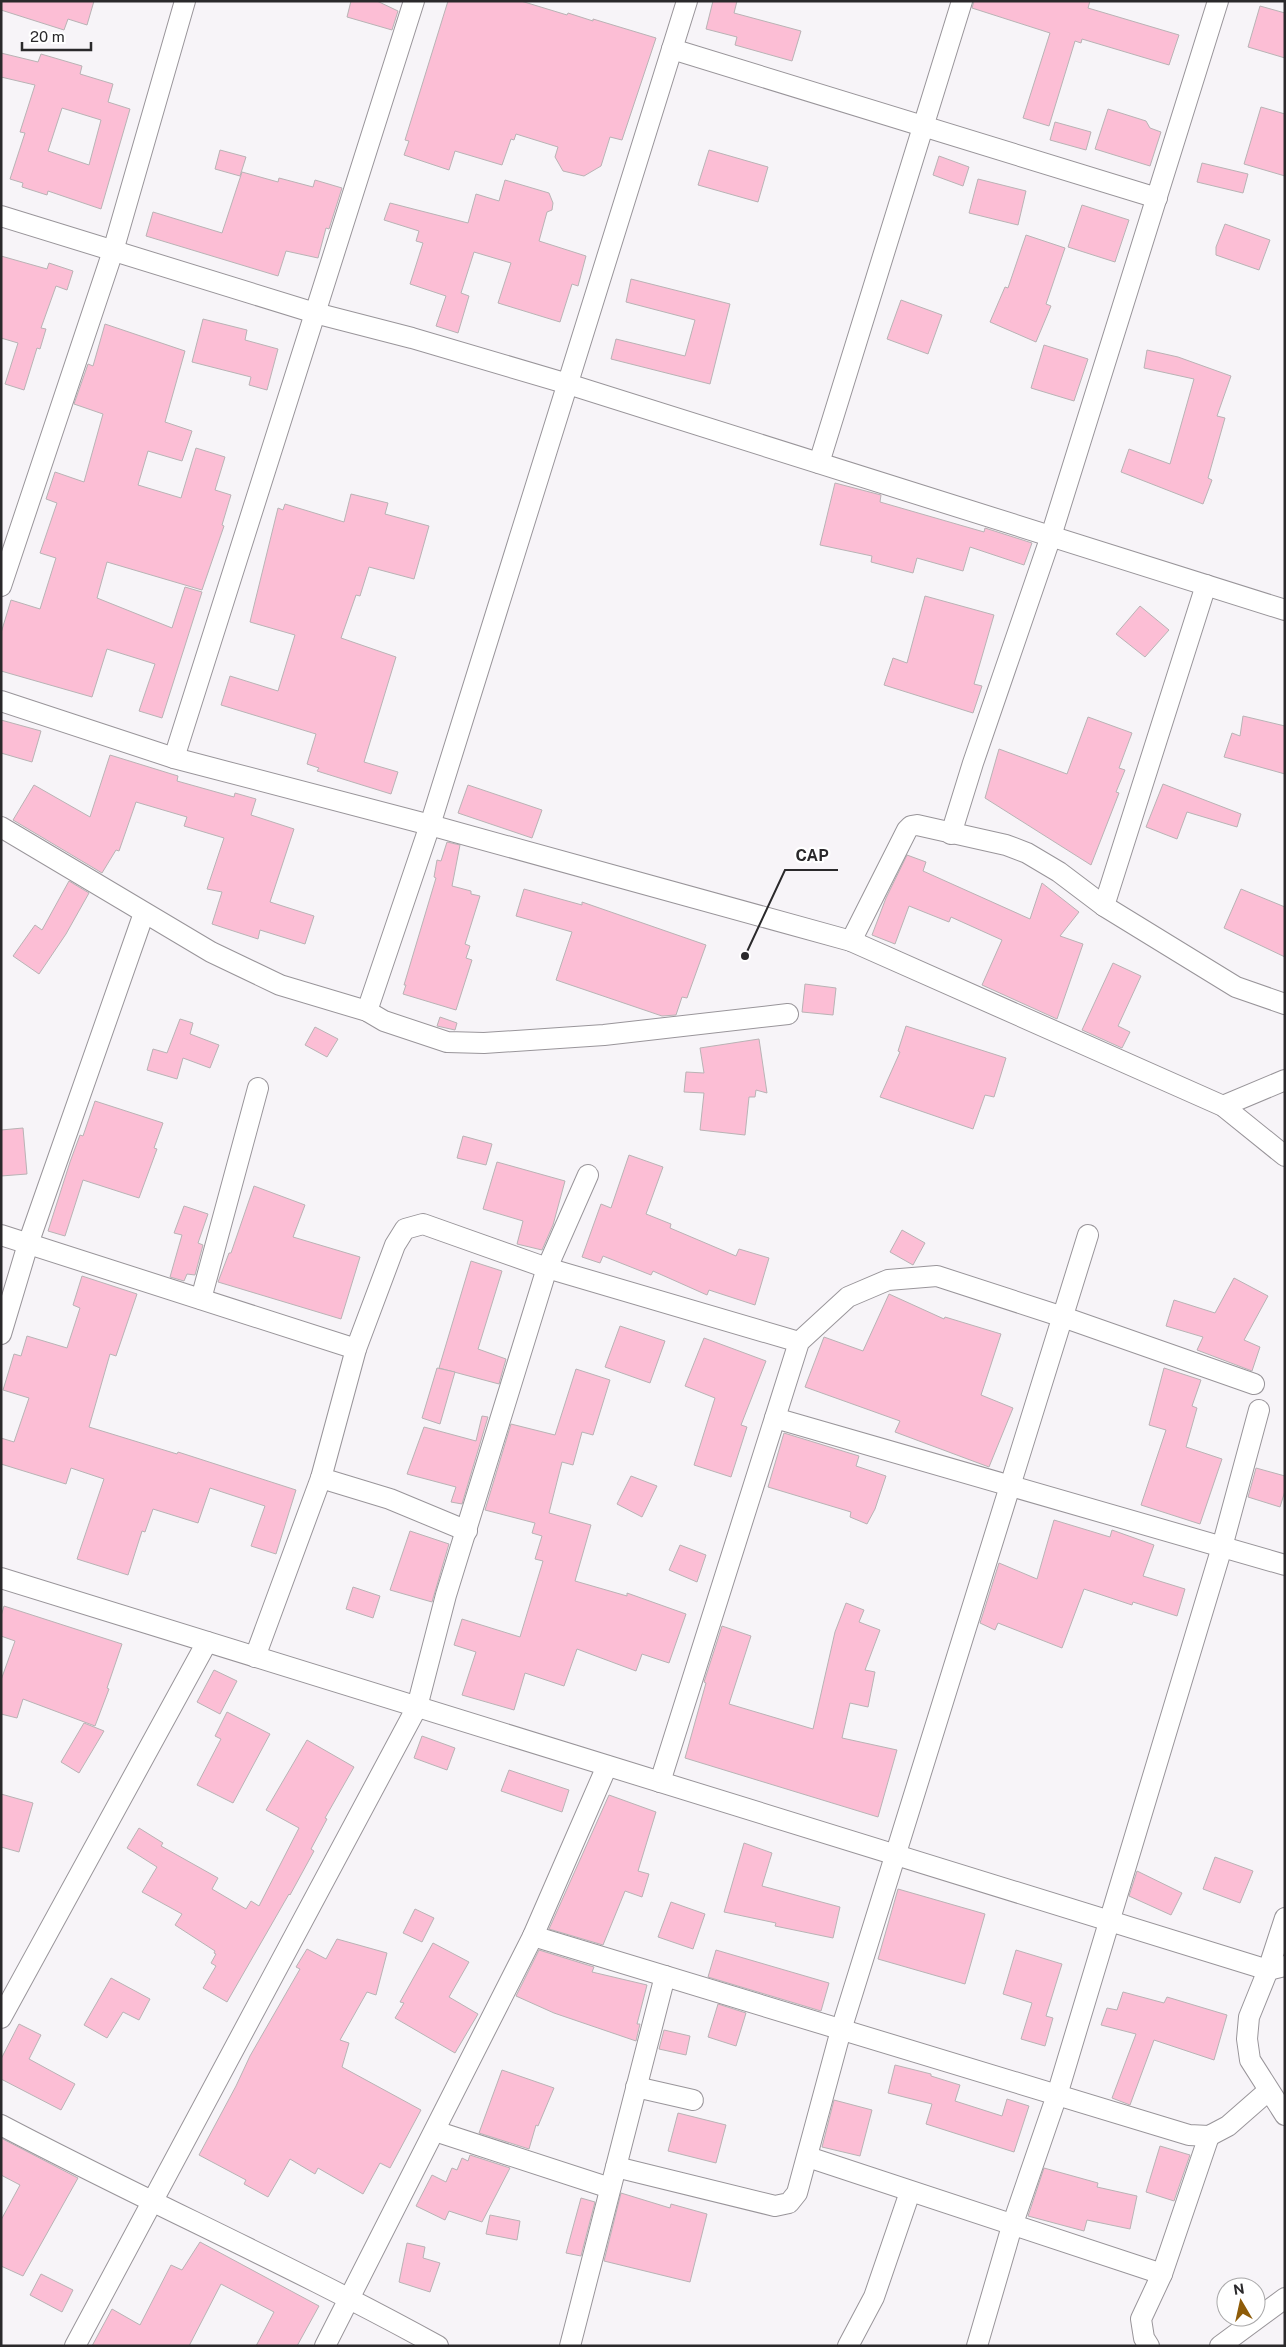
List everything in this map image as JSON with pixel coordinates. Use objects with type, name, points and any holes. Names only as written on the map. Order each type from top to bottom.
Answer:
[{"type":"street","points":[[1,586],[113,250],[185,1]]},
{"type":"street","points":[[174,758],[414,1]]},
{"type":"street","points":[[368,1011],[430,825],[687,1]]},
{"type":"street","points":[[819,463],[962,1]]},
{"type":"street","points":[[951,834],[973,763],[1051,536],[1218,1]]},
{"type":"street","points":[[672,50],[1157,198]]},
{"type":"street","points":[[1,216],[315,313],[412,338],[568,384],[1285,610]]},
{"type":"street","points":[[1104,906],[1206,585]]},
{"type":"street","points":[[1,701],[174,758],[430,825],[851,940],[1222,1106],[1285,1156]]},
{"type":"street","points":[[851,940],[907,830],[917,825],[1006,845],[1026,854],[1059,872],[1104,906],[1236,987],[1285,1004]]},
{"type":"street","points":[[1,827],[211,952],[280,985],[368,1011],[384,1021],[426,1036],[465,1044],[604,1035],[788,1014]]},
{"type":"street","points":[[1,1334],[28,1244],[144,913]]},
{"type":"street","points":[[1222,1106],[1285,1080]]},
{"type":"street","points":[[201,1299],[258,1088]]},
{"type":"street","points":[[75,2346],[417,1707],[446,1595],[547,1268],[588,1175]]},
{"type":"street","points":[[255,1657],[321,1478],[356,1349],[395,1245],[405,1229],[423,1224],[547,1268],[799,1342]]},
{"type":"street","points":[[1,1235],[356,1349]]},
{"type":"street","points":[[616,2167],[775,2206],[789,2203],[797,2193],[841,2030],[1088,1235]]},
{"type":"street","points":[[660,1782],[799,1342],[848,1298],[888,1280],[937,1276],[1063,1317],[1254,1384]]},
{"type":"street","points":[[977,2346],[1012,2226],[1057,2095],[1110,1921],[1222,1547],[1259,1410]]},
{"type":"street","points":[[775,1418],[1285,1565]]},
{"type":"street","points":[[321,1478],[390,1499],[467,1531]]},
{"type":"street","points":[[1,1578],[1110,1921],[1276,1968]]},
{"type":"street","points":[[1,2018],[207,1642]]},
{"type":"street","points":[[325,2346],[533,1936],[607,1766]]},
{"type":"street","points":[[1285,1918],[1276,1968],[1249,2017],[1247,2038],[1250,2060],[1285,2115]]},
{"type":"street","points":[[533,1936],[1189,2135],[1209,2136],[1228,2126],[1268,2091]]},
{"type":"street","points":[[570,2346],[665,1976]]},
{"type":"street","points":[[636,2087],[693,2100]]},
{"type":"street","points":[[1,2125],[152,2202],[351,2298],[438,2346]]},
{"type":"street","points":[[435,2131],[610,2188]]},
{"type":"street","points":[[1149,2346],[1144,2338],[1141,2319],[1162,2274],[1209,2136]]},
{"type":"street","points":[[808,2158],[1162,2274]]},
{"type":"street","points":[[848,2346],[874,2297],[910,2192]]},
{"type":"street","points":[[1220,2346],[1285,2298]]},
{"type":"building","points":[[1,1],[94,1],[87,25],[68,19],[64,30],[1,10]]},
{"type":"building","points":[[351,1],[377,1],[398,11],[392,30],[347,17]]},
{"type":"building","points":[[448,1],[521,1],[567,15],[568,13],[593,21],[593,19],[656,38],[622,140],[610,137],[601,166],[584,176],[563,171],[555,157],[558,147],[516,134],[514,140],[511,139],[502,165],[455,151],[449,170],[404,155],[409,141],[405,140]]},
{"type":"building","points":[[713,1],[737,1],[734,13],[801,31],[792,61],[735,45],[737,37],[706,29]]},
{"type":"building","points":[[974,1],[1090,1],[1088,8],[1179,35],[1169,65],[1082,39],[1081,43],[1075,41],[1049,126],[1023,118],[1050,33],[972,8]]},
{"type":"building","points":[[1260,6],[1285,13],[1285,58],[1248,47]]},
{"type":"building","points":[[1,53],[38,62],[41,54],[82,66],[80,74],[113,84],[108,102],[130,109],[101,209],[48,191],[47,195],[22,187],[23,183],[10,179],[25,133],[20,132],[35,85],[1,77]],"holes":[[[62,108],[101,120],[89,165],[48,151]]]},
{"type":"building","points":[[1261,107],[1285,114],[1285,176],[1244,164]]},
{"type":"building","points":[[1108,109],[1146,121],[1150,128],[1161,132],[1150,166],[1095,149]]},
{"type":"building","points":[[1055,122],[1091,132],[1086,150],[1050,140]]},
{"type":"building","points":[[220,150],[246,157],[240,176],[215,169]]},
{"type":"building","points":[[709,150],[768,167],[758,202],[698,185]]},
{"type":"building","points":[[939,156],[969,167],[963,186],[933,175]]},
{"type":"building","points":[[1202,163],[1248,174],[1243,193],[1197,182]]},
{"type":"building","points":[[242,172],[278,182],[279,178],[313,187],[315,180],[342,188],[329,229],[326,228],[318,258],[286,251],[278,276],[146,236],[153,212],[222,233]]},
{"type":"building","points":[[978,179],[1026,191],[1018,225],[969,213]]},
{"type":"building","points":[[505,180],[549,193],[553,203],[552,210],[547,212],[539,241],[586,256],[578,286],[572,284],[560,322],[498,303],[511,263],[474,252],[461,293],[469,296],[458,333],[436,326],[446,296],[410,284],[423,243],[416,241],[419,231],[384,220],[390,203],[468,223],[476,194],[499,201]]},
{"type":"building","points":[[1082,205],[1129,220],[1115,262],[1068,247]]},
{"type":"building","points":[[1225,224],[1270,240],[1259,270],[1216,255],[1216,247]]},
{"type":"building","points":[[1026,235],[1065,248],[1046,304],[1051,306],[1036,342],[990,322],[1005,287],[1008,288]]},
{"type":"building","points":[[1,256],[47,269],[49,263],[73,271],[67,290],[56,286],[41,328],[46,329],[40,349],[37,348],[24,390],[5,384],[18,343],[1,338]]},
{"type":"building","points":[[631,279],[730,304],[710,384],[611,359],[616,339],[685,356],[695,320],[626,302]]},
{"type":"building","points":[[901,300],[942,315],[928,354],[887,339]]},
{"type":"building","points":[[203,319],[247,330],[245,340],[278,349],[267,390],[249,385],[251,377],[192,362]]},
{"type":"building","points":[[105,324],[185,351],[165,422],[192,431],[182,461],[148,451],[138,485],[181,498],[196,448],[225,457],[215,490],[231,495],[222,525],[224,526],[202,590],[107,562],[97,598],[172,628],[185,587],[202,592],[162,718],[139,711],[155,664],[107,649],[92,697],[1,671],[1,633],[11,600],[40,609],[56,558],[40,553],[57,503],[46,499],[55,472],[84,482],[103,414],[74,404],[88,364],[93,366]]},
{"type":"building","points":[[1044,345],[1088,359],[1074,401],[1031,388]]},
{"type":"building","points":[[1147,350],[1178,357],[1231,376],[1217,416],[1225,418],[1208,478],[1212,480],[1203,504],[1121,472],[1129,449],[1170,464],[1194,379],[1144,368]]},
{"type":"building","points":[[835,483],[881,495],[880,502],[984,532],[985,528],[1032,543],[1024,565],[970,547],[963,571],[917,558],[913,573],[871,562],[872,556],[820,545]]},
{"type":"building","points":[[351,494],[388,503],[385,514],[429,526],[414,579],[369,567],[360,596],[356,595],[341,638],[396,657],[364,762],[398,772],[391,794],[317,771],[319,768],[307,764],[316,734],[221,705],[230,676],[278,691],[295,635],[250,622],[278,508],[283,510],[285,504],[344,522]]},
{"type":"building","points":[[925,596],[994,615],[974,684],[982,686],[973,713],[884,685],[893,658],[907,663]]},
{"type":"building","points":[[1140,606],[1169,630],[1145,657],[1116,634]]},
{"type":"building","points":[[1243,716],[1285,726],[1285,774],[1224,757],[1232,733],[1240,736]]},
{"type":"building","points":[[1088,717],[1132,733],[1119,768],[1125,770],[1116,792],[1119,793],[1091,865],[985,798],[999,749],[1067,774]]},
{"type":"building","points":[[1,720],[41,731],[32,762],[1,753]]},
{"type":"building","points":[[110,755],[178,776],[177,781],[234,797],[235,793],[256,799],[251,815],[294,829],[270,902],[314,916],[305,944],[260,930],[258,939],[212,924],[222,892],[207,889],[224,838],[184,826],[187,817],[136,802],[119,851],[116,850],[102,873],[13,820],[34,785],[90,817]]},
{"type":"building","points":[[1163,784],[1241,814],[1237,827],[1187,812],[1177,839],[1146,827]]},
{"type":"building","points":[[468,785],[542,810],[532,838],[458,813]]},
{"type":"building","points":[[447,842],[460,845],[452,886],[471,891],[471,894],[480,896],[465,944],[470,946],[466,958],[472,960],[456,1010],[403,994],[406,985],[404,985],[436,878],[434,877],[437,860],[441,861]]},
{"type":"building","points":[[907,855],[926,862],[923,871],[1030,919],[1042,883],[1079,912],[1060,936],[1083,944],[1057,1019],[982,985],[1002,940],[951,917],[949,922],[909,906],[895,944],[872,935],[886,898]]},
{"type":"building","points":[[69,881],[89,893],[66,934],[39,974],[13,956],[35,925],[42,930]]},
{"type":"building","points":[[524,889],[582,905],[582,902],[706,945],[687,998],[682,997],[676,1015],[662,1016],[556,980],[572,932],[516,916]]},
{"type":"building","points":[[1241,889],[1285,907],[1285,957],[1224,928]]},
{"type":"building","points":[[1113,963],[1141,976],[1118,1026],[1130,1032],[1122,1048],[1082,1030]]},
{"type":"building","points":[[805,984],[836,988],[833,1015],[802,1012]]},
{"type":"building","points":[[440,1017],[457,1023],[455,1030],[437,1026]]},
{"type":"building","points":[[180,1019],[193,1023],[190,1034],[219,1045],[210,1068],[183,1058],[177,1079],[147,1070],[153,1049],[167,1053]]},
{"type":"building","points":[[906,1026],[1006,1058],[994,1097],[985,1095],[973,1129],[880,1097],[900,1052],[898,1051]]},
{"type":"building","points":[[315,1027],[338,1039],[327,1057],[305,1045]]},
{"type":"building","points":[[759,1039],[767,1093],[756,1090],[755,1097],[749,1097],[745,1135],[700,1130],[704,1093],[684,1092],[686,1072],[704,1073],[700,1048]]},
{"type":"building","points":[[95,1101],[163,1123],[154,1148],[157,1149],[139,1198],[83,1180],[65,1236],[48,1231],[70,1162],[80,1135],[83,1136]]},
{"type":"building","points":[[23,1128],[27,1174],[1,1176],[1,1130]]},
{"type":"building","points":[[463,1136],[492,1144],[486,1165],[457,1158]]},
{"type":"building","points":[[629,1155],[663,1167],[646,1214],[671,1224],[670,1228],[736,1256],[739,1249],[769,1258],[755,1305],[709,1290],[707,1295],[653,1271],[651,1275],[603,1256],[600,1263],[582,1257],[601,1204],[611,1208]]},
{"type":"building","points":[[497,1162],[565,1181],[553,1225],[542,1250],[517,1244],[523,1221],[483,1209]]},
{"type":"building","points":[[254,1186],[305,1205],[293,1237],[360,1257],[341,1319],[218,1282],[229,1253],[231,1253]]},
{"type":"building","points":[[184,1206],[208,1214],[198,1243],[203,1245],[195,1275],[187,1274],[184,1281],[170,1277],[182,1235],[174,1233]]},
{"type":"building","points":[[902,1230],[925,1243],[913,1265],[890,1252]]},
{"type":"building","points":[[471,1261],[502,1271],[478,1349],[506,1359],[499,1384],[439,1368]]},
{"type":"building","points":[[82,1276],[137,1294],[116,1356],[110,1354],[89,1427],[177,1454],[178,1452],[296,1490],[276,1554],[251,1546],[265,1506],[210,1488],[198,1523],[153,1509],[145,1532],[142,1531],[128,1575],[77,1559],[104,1479],[71,1468],[66,1484],[1,1464],[1,1438],[14,1442],[29,1398],[3,1390],[14,1354],[21,1356],[27,1336],[67,1348],[80,1308],[73,1305]]},
{"type":"building","points":[[1234,1278],[1268,1296],[1244,1340],[1260,1347],[1252,1371],[1197,1350],[1203,1337],[1166,1326],[1174,1300],[1215,1313]]},
{"type":"building","points":[[889,1294],[944,1319],[945,1317],[1001,1334],[981,1395],[1013,1408],[989,1467],[895,1432],[900,1421],[805,1387],[824,1337],[863,1351]]},
{"type":"building","points":[[620,1326],[665,1341],[650,1383],[605,1367]]},
{"type":"building","points":[[704,1338],[766,1361],[741,1425],[747,1427],[731,1477],[694,1465],[715,1398],[685,1386]]},
{"type":"building","points":[[437,1368],[455,1372],[440,1424],[422,1418]]},
{"type":"building","points":[[1164,1368],[1201,1380],[1192,1406],[1197,1408],[1186,1447],[1222,1459],[1200,1524],[1141,1505],[1166,1430],[1149,1425]]},
{"type":"building","points":[[576,1369],[610,1380],[593,1435],[582,1432],[573,1465],[562,1462],[549,1513],[591,1525],[575,1581],[627,1596],[627,1593],[686,1614],[669,1663],[642,1654],[636,1671],[577,1649],[564,1686],[525,1673],[514,1710],[462,1695],[476,1652],[454,1645],[462,1619],[520,1637],[543,1561],[535,1559],[542,1536],[532,1533],[535,1523],[485,1510],[511,1424],[555,1435]]},
{"type":"building","points":[[482,1416],[488,1417],[462,1504],[451,1502],[456,1487],[407,1474],[424,1427],[476,1441]]},
{"type":"building","points":[[784,1433],[859,1456],[856,1466],[886,1476],[875,1509],[867,1524],[850,1517],[851,1512],[768,1487]]},
{"type":"building","points":[[1256,1468],[1285,1476],[1285,1491],[1280,1507],[1248,1497]]},
{"type":"building","points":[[631,1476],[657,1486],[642,1517],[617,1504]]},
{"type":"building","points":[[1054,1520],[1110,1537],[1112,1530],[1154,1545],[1143,1576],[1185,1589],[1177,1616],[1133,1602],[1132,1605],[1084,1589],[1062,1648],[998,1623],[995,1630],[980,1623],[999,1563],[1037,1579]]},
{"type":"building","points":[[410,1531],[449,1544],[432,1602],[390,1590]]},
{"type":"building","points":[[680,1545],[706,1555],[697,1582],[669,1570]]},
{"type":"building","points":[[353,1587],[380,1596],[373,1618],[346,1609]]},
{"type":"building","points":[[846,1603],[864,1610],[859,1622],[880,1630],[865,1670],[875,1672],[868,1707],[850,1703],[842,1738],[897,1750],[878,1817],[685,1758],[706,1683],[704,1682],[722,1626],[751,1636],[729,1704],[813,1729],[835,1632]]},
{"type":"building","points":[[4,1606],[122,1644],[107,1688],[109,1689],[95,1726],[23,1699],[17,1718],[1,1714],[1,1680],[15,1641],[1,1636],[1,1616]]},
{"type":"building","points":[[214,1670],[237,1681],[220,1714],[197,1702]]},
{"type":"building","points":[[227,1712],[270,1734],[233,1803],[197,1785],[221,1739],[215,1736]]},
{"type":"building","points":[[84,1723],[104,1731],[79,1773],[61,1762]]},
{"type":"building","points":[[422,1736],[455,1748],[447,1770],[414,1758]]},
{"type":"building","points":[[307,1740],[354,1767],[325,1818],[327,1819],[311,1849],[314,1851],[227,2002],[203,1988],[216,1966],[211,1963],[216,1954],[214,1953],[215,1951],[175,1925],[182,1914],[142,1892],[157,1867],[127,1848],[139,1828],[163,1843],[161,1846],[218,1878],[212,1889],[246,1909],[251,1901],[259,1906],[299,1828],[266,1810]]},
{"type":"building","points":[[509,1770],[569,1790],[562,1812],[501,1791]]},
{"type":"building","points":[[1,1794],[33,1803],[19,1852],[1,1847]]},
{"type":"building","points":[[609,1795],[656,1812],[638,1871],[649,1874],[642,1897],[625,1891],[603,1945],[549,1929]]},
{"type":"building","points":[[744,1843],[772,1853],[762,1886],[840,1907],[833,1938],[775,1926],[776,1923],[724,1912]]},
{"type":"building","points":[[1215,1857],[1253,1871],[1240,1903],[1203,1889]]},
{"type":"building","points":[[1137,1871],[1182,1893],[1171,1915],[1129,1896]]},
{"type":"building","points":[[898,1889],[985,1914],[965,1984],[878,1959]]},
{"type":"building","points":[[671,1902],[705,1914],[693,1949],[658,1937]]},
{"type":"building","points":[[415,1909],[434,1918],[422,1942],[403,1933]]},
{"type":"building","points":[[337,1939],[387,1953],[376,1995],[367,1992],[340,2040],[349,2043],[342,2067],[421,2110],[390,2168],[380,2163],[363,2194],[318,2168],[315,2174],[290,2159],[268,2197],[244,2184],[246,2180],[199,2155],[250,2056],[300,1969],[296,1967],[307,1949],[326,1959]]},
{"type":"building","points":[[433,1943],[469,1962],[449,1997],[478,2014],[455,2053],[395,2018],[404,2003],[400,2002]]},
{"type":"building","points":[[539,1950],[594,1967],[592,1972],[647,1985],[637,2024],[640,2024],[636,2041],[554,2013],[516,1996]]},
{"type":"building","points":[[716,1950],[829,1983],[821,2011],[708,1977]]},
{"type":"building","points":[[1016,1950],[1062,1964],[1046,2016],[1053,2018],[1045,2046],[1021,2039],[1032,2003],[1003,1994]]},
{"type":"building","points":[[111,1978],[150,1999],[139,2020],[123,2012],[107,2038],[84,2025]]},
{"type":"building","points":[[1123,1992],[1164,2003],[1167,1997],[1227,2015],[1214,2060],[1154,2040],[1130,2105],[1112,2098],[1136,2034],[1101,2025],[1107,2008],[1117,2010]]},
{"type":"building","points":[[718,2004],[746,2013],[736,2046],[708,2037]]},
{"type":"building","points":[[19,2024],[41,2035],[29,2059],[75,2084],[61,2110],[1,2079],[1,2059]]},
{"type":"building","points":[[664,2030],[690,2036],[686,2055],[659,2049]]},
{"type":"building","points":[[895,2065],[931,2074],[931,2076],[960,2085],[955,2101],[1002,2116],[1007,2099],[1029,2106],[1014,2152],[926,2124],[932,2104],[888,2093]]},
{"type":"building","points":[[502,2070],[554,2088],[538,2126],[536,2125],[529,2149],[479,2133]]},
{"type":"building","points":[[834,2100],[872,2110],[860,2156],[822,2147]]},
{"type":"building","points":[[678,2113],[726,2125],[716,2163],[668,2151]]},
{"type":"building","points":[[1,2138],[78,2178],[23,2276],[1,2266],[1,2220],[20,2185],[1,2175]]},
{"type":"building","points":[[1160,2146],[1190,2155],[1174,2201],[1146,2192]]},
{"type":"building","points":[[470,2155],[510,2168],[482,2222],[449,2211],[445,2220],[416,2206],[432,2175],[446,2182],[452,2168],[457,2170],[462,2158],[468,2161]]},
{"type":"building","points":[[1044,2168],[1098,2183],[1097,2187],[1137,2196],[1130,2229],[1087,2220],[1084,2231],[1028,2216]]},
{"type":"building","points":[[621,2193],[670,2208],[671,2204],[707,2214],[690,2282],[604,2261]]},
{"type":"building","points":[[581,2198],[595,2202],[581,2256],[566,2253]]},
{"type":"building","points":[[490,2215],[520,2221],[517,2240],[486,2234]]},
{"type":"building","points":[[200,2242],[319,2306],[297,2346],[256,2346],[274,2312],[221,2284],[189,2346],[92,2346],[112,2309],[140,2325],[171,2265],[182,2270]]},
{"type":"building","points":[[407,2243],[425,2247],[423,2258],[440,2263],[430,2292],[399,2282]]},
{"type":"building","points":[[41,2274],[73,2290],[62,2312],[30,2295]]},
{"type":"place","name":"CAP","points":[[745,956]]}]
